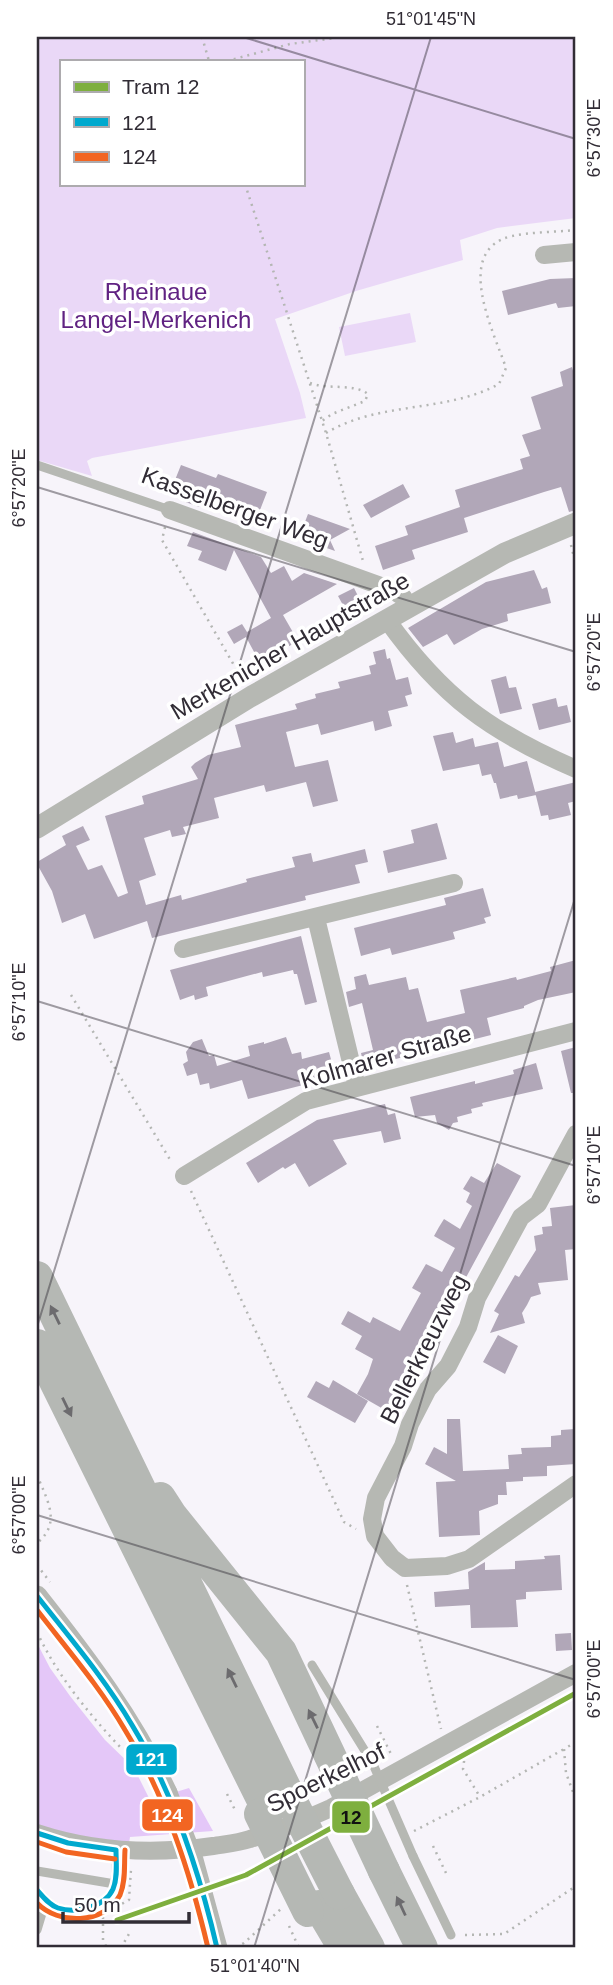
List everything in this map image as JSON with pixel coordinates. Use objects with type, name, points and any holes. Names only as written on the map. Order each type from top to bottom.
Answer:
[{"type":"highway","points":[[37,1277],[94,1396],[265,1811],[313,1907],[325,1948]]},
{"type":"highway","points":[[37,1345],[239,1786],[265,1811]]},
{"type":"highway","points":[[94,1396],[171,1515],[281,1652],[419,1945]]},
{"type":"highway","points":[[313,1907],[344,1948]]},
{"type":"highway","points":[[313,1907],[369,1948]]},
{"type":"street","points":[[544,255],[576,252]]},
{"type":"street","name":"Kasselberger Weg","points":[[170,510],[392,590],[403,597],[409,607]]},
{"type":"street","name":"Merkenicher Hauptstraße","points":[[37,828],[252,696],[409,607],[505,553],[576,523]]},
{"type":"street","points":[[387,620],[425,669],[470,712],[540,754],[576,769]]},
{"type":"street","points":[[183,949],[454,883]]},
{"type":"street","points":[[316,918],[358,1087]]},
{"type":"street","name":"Kolmarer Straße","points":[[184,1176],[306,1101],[576,1031]]},
{"type":"street","name":"Bellerkreuzweg","points":[[375,1536],[372,1519],[376,1498],[403,1446],[410,1424],[428,1389],[448,1366],[468,1327],[477,1298],[521,1217],[538,1204],[576,1134]]},
{"type":"street","points":[[375,1536],[398,1563],[447,1566],[469,1559],[576,1484]]},
{"type":"street","points":[[37,1595],[92,1665],[131,1723],[167,1793],[197,1872],[217,1948]]},
{"type":"street","name":"Spoerkelhof","points":[[37,1833],[68,1843],[132,1852],[197,1848],[247,1840],[331,1808],[576,1673]]},
{"type":"lane","name":"Kasselberger Weg","points":[[37,465],[170,510]]},
{"type":"lane","points":[[312,1665],[373,1764],[451,1935]]},
{"type":"lane","points":[[37,1890],[58,1908],[77,1910],[91,1907],[109,1896],[115,1884],[116,1850]]},
{"type":"lane","points":[[37,1871],[115,1884]]},
{"type":"lane","points":[[37,1930],[46,1900]]},
{"type":"path","points":[[202,37],[209,60]]},
{"type":"path","points":[[232,60],[290,44],[343,37]]},
{"type":"path","points":[[246,186],[326,433],[369,582]]},
{"type":"path","points":[[326,433],[358,417],[475,395],[499,384],[506,368],[480,287],[480,265],[490,249],[500,240],[512,236],[576,230]]},
{"type":"path","points":[[310,382],[321,387],[359,390],[368,394],[365,401],[332,414],[322,421]]},
{"type":"path","points":[[170,510],[162,540],[252,696]]},
{"type":"path","points":[[71,995],[172,1162],[184,1176],[344,1522],[367,1536],[375,1536]]},
{"type":"path","points":[[37,1475],[52,1516],[47,1534],[37,1542]]},
{"type":"path","points":[[398,1563],[409,1595],[438,1716],[448,1743]]},
{"type":"path","points":[[37,1632],[58,1671],[97,1723],[124,1751]]},
{"type":"path","points":[[377,1726],[391,1755]]},
{"type":"path","points":[[576,1742],[564,1749],[566,1773],[576,1800]]},
{"type":"path","points":[[466,1748],[463,1769],[480,1797]]},
{"type":"path","points":[[239,1786],[265,1811]]},
{"type":"path","points":[[433,1846],[446,1873]]},
{"type":"path","points":[[451,1935],[503,1934],[576,1886]]},
{"type":"path","points":[[299,1948],[313,1907]]},
{"type":"path","points":[[103,1917],[103,1940],[107,1948]]},
{"type":"path","points":[[121,1948],[130,1933]]},
{"type":"path","points":[[103,1940],[109,1938]]},
{"type":"green space","name":"Rheinaue Langel-Merkenich","points":[[37,37],[576,37],[576,218],[497,228],[460,240],[463,260],[356,291],[275,319],[306,418],[92,458],[87,461],[92,476],[37,460]]},
{"type":"green space","points":[[410,313],[416,342],[345,356],[339,327]]},
{"type":"shaded area","points":[[37,1643],[50,1668],[70,1696],[105,1740],[134,1768],[150,1800],[189,1788],[213,1831],[130,1837],[129,1843],[73,1835],[37,1825]]},
{"type":"building","points":[[576,278],[576,306],[558,308],[556,303],[508,315],[502,291],[550,279]]},
{"type":"building","points":[[572,367],[576,382],[576,510],[569,512],[561,487],[544,492],[464,518],[468,532],[412,550],[415,559],[383,570],[375,546],[408,535],[405,526],[460,507],[455,490],[523,469],[520,459],[530,456],[522,435],[541,429],[531,397],[563,386],[560,372]]},
{"type":"building","points":[[181,465],[216,478],[218,474],[267,492],[260,510],[252,507],[248,520],[201,502],[199,507],[183,501],[185,494],[179,492],[182,483],[175,480]]},
{"type":"building","points":[[403,484],[410,497],[371,518],[363,505]]},
{"type":"building","points":[[308,514],[350,529],[330,540],[335,551],[307,541],[308,538],[300,535]]},
{"type":"building","points":[[193,532],[261,557],[271,573],[284,566],[292,581],[304,573],[337,584],[283,615],[298,641],[260,663],[246,637],[234,644],[227,632],[242,624],[247,632],[271,618],[234,550],[226,571],[198,560],[202,551],[187,546]]},
{"type":"building","points":[[534,570],[542,589],[547,587],[551,603],[507,614],[508,621],[482,629],[454,645],[447,634],[423,647],[408,628],[486,582]]},
{"type":"building","points":[[354,588],[364,608],[349,616],[338,596]]},
{"type":"building","points":[[385,649],[396,680],[408,677],[412,694],[405,696],[408,706],[388,711],[392,726],[375,731],[373,721],[321,735],[318,724],[286,732],[295,767],[328,760],[338,801],[313,807],[306,782],[266,792],[264,785],[214,798],[219,818],[183,827],[186,834],[172,837],[170,830],[144,838],[156,875],[139,881],[146,905],[181,895],[182,900],[247,882],[246,879],[295,867],[292,857],[311,853],[313,862],[365,849],[368,862],[355,865],[360,883],[305,896],[306,900],[152,938],[147,921],[94,939],[85,914],[62,923],[52,891],[37,862],[66,845],[62,836],[83,826],[90,840],[76,846],[88,870],[102,865],[118,897],[128,893],[105,816],[144,804],[142,796],[198,779],[191,767],[195,763],[208,755],[241,747],[235,725],[297,709],[295,704],[316,698],[315,694],[340,688],[338,682],[371,674],[369,666],[376,664],[373,652]]},
{"type":"building","points":[[506,676],[509,688],[516,687],[522,709],[500,714],[491,680]]},
{"type":"building","points":[[556,698],[558,707],[567,705],[571,722],[539,730],[532,704]]},
{"type":"building","points":[[453,732],[456,743],[473,738],[475,747],[498,742],[504,767],[527,761],[536,795],[500,799],[491,774],[482,776],[479,764],[443,771],[433,736]]},
{"type":"building","points":[[576,782],[576,801],[568,803],[571,815],[549,820],[548,815],[541,816],[535,792]]},
{"type":"building","points":[[437,823],[447,859],[388,873],[383,851],[414,843],[411,830]]},
{"type":"building","points":[[483,888],[491,916],[484,918],[486,923],[453,932],[455,939],[392,955],[390,948],[361,956],[354,928],[446,905],[444,898]]},
{"type":"building","points":[[301,936],[317,1002],[305,1005],[297,974],[294,974],[293,970],[263,977],[262,972],[206,987],[208,996],[195,1000],[194,995],[180,1000],[170,970]]},
{"type":"building","points":[[576,960],[576,992],[538,1000],[524,1008],[487,1018],[491,1035],[364,1067],[361,1053],[373,1050],[362,1003],[349,1007],[346,992],[356,989],[354,977],[366,974],[369,985],[406,977],[409,990],[418,988],[427,1022],[465,1013],[460,990],[516,977],[517,980],[551,971],[550,967]]},
{"type":"building","points":[[286,1037],[292,1054],[301,1052],[302,1059],[329,1052],[335,1074],[318,1078],[319,1081],[248,1099],[242,1080],[210,1089],[209,1083],[200,1085],[197,1073],[187,1076],[183,1064],[188,1061],[186,1052],[193,1042],[202,1039],[209,1056],[214,1055],[217,1066],[250,1056],[248,1046]]},
{"type":"building","points":[[576,1047],[576,1093],[571,1093],[561,1051]]},
{"type":"building","points":[[536,1063],[543,1089],[482,1103],[483,1106],[471,1109],[472,1113],[457,1117],[458,1122],[453,1123],[449,1130],[437,1123],[435,1115],[415,1117],[410,1097],[514,1074],[513,1070]]},
{"type":"building","points":[[385,1104],[388,1115],[395,1113],[401,1139],[384,1143],[381,1131],[333,1140],[347,1164],[309,1187],[295,1163],[285,1169],[283,1167],[258,1183],[246,1163],[317,1120]]},
{"type":"building","points":[[497,1163],[521,1176],[392,1414],[357,1394],[373,1359],[355,1349],[362,1336],[341,1324],[348,1311],[370,1323],[373,1317],[400,1331],[421,1293],[412,1288],[426,1264],[442,1272],[455,1248],[434,1236],[439,1227],[444,1219],[460,1229],[472,1206],[466,1202],[470,1193],[463,1189],[471,1176],[484,1183]]},
{"type":"building","points":[[576,1205],[576,1249],[565,1250],[568,1280],[538,1283],[541,1294],[531,1297],[522,1313],[525,1323],[490,1333],[499,1314],[494,1311],[515,1275],[519,1277],[536,1250],[534,1236],[543,1234],[542,1227],[552,1226],[550,1208]]},
{"type":"building","points":[[498,1335],[518,1346],[505,1374],[483,1362]]},
{"type":"building","points":[[333,1380],[368,1401],[355,1423],[307,1397],[316,1381],[329,1388]]},
{"type":"building","points":[[447,1419],[460,1419],[463,1471],[509,1469],[508,1455],[522,1454],[521,1448],[551,1447],[551,1436],[561,1435],[561,1430],[575,1429],[576,1464],[547,1466],[547,1476],[523,1477],[523,1481],[506,1482],[507,1495],[498,1495],[498,1504],[479,1511],[480,1535],[439,1537],[436,1482],[456,1481],[425,1464],[434,1447],[447,1454]]},
{"type":"building","points":[[560,1555],[562,1590],[526,1592],[526,1599],[516,1600],[518,1627],[471,1628],[470,1605],[435,1607],[434,1592],[469,1589],[468,1572],[485,1562],[485,1570],[515,1569],[515,1561]]},
{"type":"building","points":[[571,1633],[572,1650],[556,1651],[555,1634]]},
{"type":"tram line","name":"12","points":[[117,1920],[246,1875],[576,1693]]},
{"type":"transit line","name":"121","points":[[37,1596],[110,1691],[147,1751],[184,1833],[217,1948]]},
{"type":"transit line","name":"124","points":[[37,1610],[83,1668],[140,1755],[175,1836],[208,1948]]},
{"type":"transit line","name":"121","points":[[37,1833],[68,1843],[116,1850]]},
{"type":"transit line","name":"124","points":[[37,1842],[66,1852],[115,1859]]},
{"type":"transit line","name":"121","points":[[37,1890],[49,1903],[65,1910],[97,1905],[109,1895],[115,1884],[116,1850]]},
{"type":"transit line","name":"124","points":[[37,1903],[46,1910],[68,1918],[92,1917],[103,1912],[113,1905],[122,1890],[125,1850]]}]
